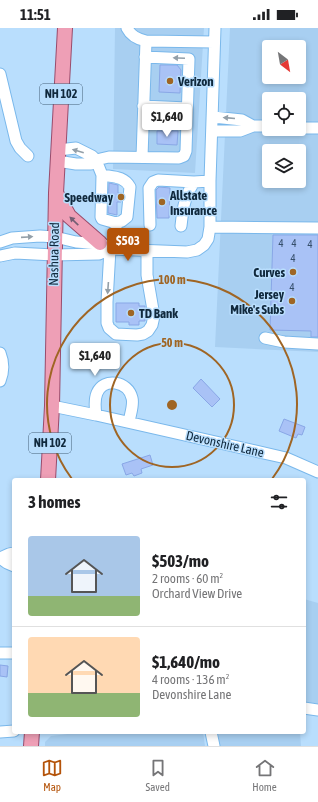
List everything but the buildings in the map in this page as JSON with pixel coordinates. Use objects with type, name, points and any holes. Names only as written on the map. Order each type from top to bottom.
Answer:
[{"type":"main road","name":"Nashua Road","points":[[48,478],[52,406],[57,155],[65,28]]},
{"type":"main road","points":[[56,193],[69,216],[105,246]]},
{"type":"main road","points":[[31,746],[32,734]]},
{"type":"street","points":[[127,28],[133,36],[146,41],[214,42]]},
{"type":"street","points":[[0,242],[12,238],[55,237],[76,242],[147,251],[187,252],[197,250],[204,245],[208,238],[210,226],[215,28]]},
{"type":"street","points":[[142,157],[146,41]]},
{"type":"street","points":[[57,155],[76,164],[91,164],[96,160],[109,157],[179,158],[184,156],[186,151],[189,59],[145,57]]},
{"type":"street","points":[[0,74],[16,141],[20,148],[28,156]]},
{"type":"street","points":[[143,106],[187,108]]},
{"type":"street","points":[[213,117],[242,120],[253,126]]},
{"type":"street","points":[[212,131],[240,131],[253,126],[262,126]]},
{"type":"street","points":[[306,128],[318,128]]},
{"type":"street","points":[[57,155],[76,148],[92,156],[96,160],[102,175],[101,217],[102,219],[116,223],[122,221],[126,217],[130,187],[124,180],[102,175]]},
{"type":"street","points":[[150,225],[149,188],[153,182],[158,180],[194,182],[210,181]]},
{"type":"street","points":[[181,226],[184,203],[187,193],[194,182]]},
{"type":"street","points":[[0,256],[15,253],[54,255],[99,254],[116,236],[116,223]]},
{"type":"street","points":[[210,226],[318,228]]},
{"type":"street","points":[[105,246],[107,323],[109,328],[116,334],[143,334],[148,331],[152,325],[154,316],[148,275],[147,251]]},
{"type":"street","points":[[265,338],[284,342],[318,344]]},
{"type":"street","points":[[0,353],[3,360],[3,367],[0,381]]},
{"type":"street","points":[[96,415],[95,397],[99,390],[109,383],[117,383],[125,386],[132,396],[129,422]]},
{"type":"street","name":"Devonshire Lane","points":[[52,406],[286,458],[318,472]]},
{"type":"street","points":[[0,558],[12,553]]},
{"type":"street","points":[[0,558],[12,565]]},
{"type":"street","points":[[0,653],[12,653]]},
{"type":"street","points":[[306,708],[318,710]]},
{"type":"street","points":[[0,732],[12,732]]},
{"type":"street","points":[[211,734],[214,746]]},
{"type":"shaded area","points":[[115,28],[204,28],[195,173],[113,169]]},
{"type":"shaded area","points":[[230,28],[318,28],[318,352],[215,347]]},
{"type":"shaded area","points":[[306,600],[318,603],[318,704],[306,703]]},
{"type":"shaded area","points":[[68,734],[203,734],[205,746],[45,746],[45,742],[51,736]]},
{"type":"shaded area","points":[[216,734],[300,734],[301,746],[219,746]]},
{"type":"place","name":"Verizon","points":[[170,81]]},
{"type":"place","name":"Speedway","points":[[121,197]]},
{"type":"place","name":"Allstate Insurance","points":[[162,202]]},
{"type":"place","name":"Curves","points":[[293,272]]},
{"type":"place","name":"Jersey Mike's Subs","points":[[292,301]]},
{"type":"place","name":"TD Bank","points":[[131,313]]}]
